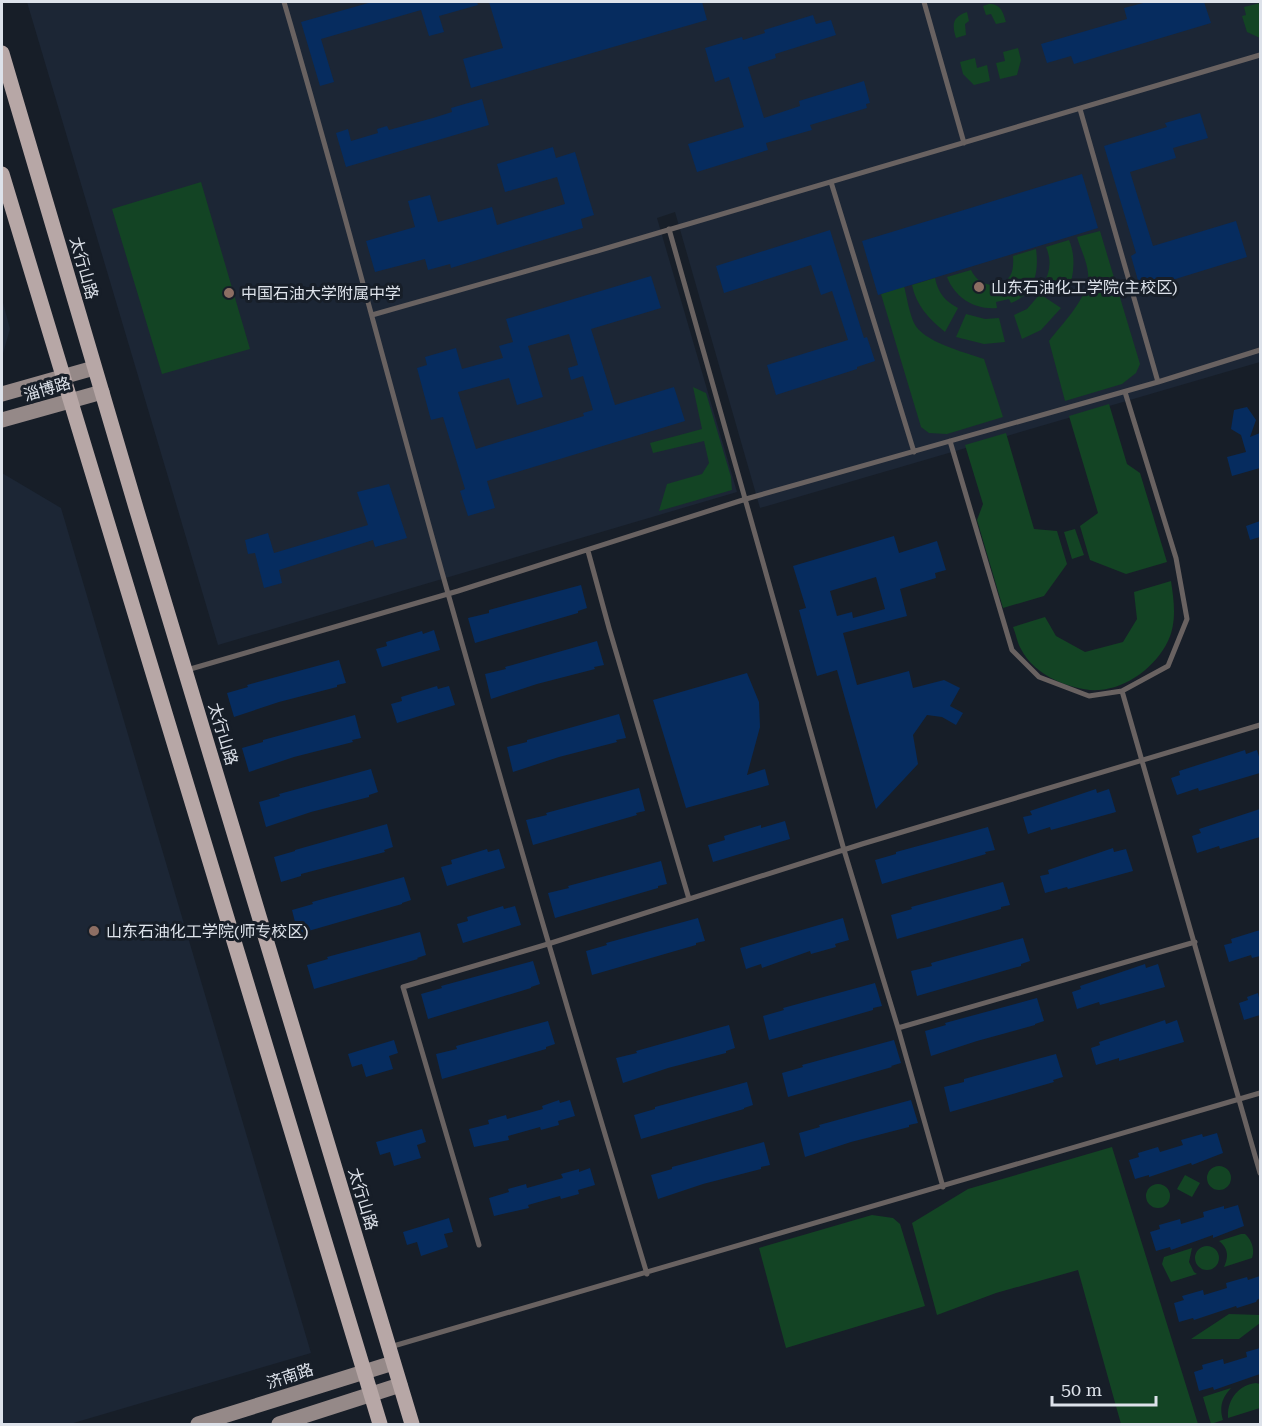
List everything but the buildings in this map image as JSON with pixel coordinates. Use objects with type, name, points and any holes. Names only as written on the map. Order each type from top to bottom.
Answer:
[{"type":"main road","name":"太行山路","points":[[2,53],[94,368],[412,1425]]},
{"type":"main road","points":[[2,174],[380,1425]]},
{"type":"main road","name":"淄博路","points":[[2,394],[94,368]]},
{"type":"main road","name":"淄博路","points":[[2,420],[102,392]]},
{"type":"main road","name":"济南路","points":[[198,1425],[364,1372],[391,1355]]},
{"type":"main road","points":[[279,1425],[400,1385]]},
{"type":"lane","points":[[286,2],[448,594],[548,944],[647,1274]]},
{"type":"lane","points":[[924,2],[964,143]]},
{"type":"lane","points":[[372,315],[1260,56]]},
{"type":"lane","points":[[1080,109],[1158,382]]},
{"type":"lane","points":[[831,182],[914,452]]},
{"type":"lane","points":[[669,229],[844,850],[943,1187]]},
{"type":"lane","points":[[185,671],[448,594],[746,499],[1125,392],[1260,350]]},
{"type":"lane","points":[[950,441],[1012,650],[1039,677],[1079,693],[1089,696],[1122,691],[1168,666],[1187,619],[1176,558],[1125,392]]},
{"type":"lane","points":[[588,550],[689,899]]},
{"type":"lane","points":[[1122,691],[1260,1173]]},
{"type":"lane","points":[[479,1245],[403,987],[548,944],[844,850],[1260,725]]},
{"type":"lane","points":[[898,1028],[1195,942]]},
{"type":"lane","points":[[391,1355],[647,1274],[1260,1094]]},
{"type":"shaded area","points":[[27,2],[1260,2],[1260,362],[760,508],[675,212],[657,218],[737,492],[218,645]]},
{"type":"shaded area","points":[[2,299],[10,329],[2,357]]},
{"type":"shaded area","name":"山东石油化工学院(师专校区)","points":[[2,473],[61,508],[311,1353],[70,1424],[2,1424]]},
{"type":"green space","points":[[1260,3],[1260,38],[1247,32],[1242,16],[1246,15],[1244,7]]},
{"type":"green space","points":[[989,4],[999,7],[1006,22],[996,24],[991,14],[986,15],[983,6]]},
{"type":"green space","points":[[967,12],[969,21],[965,24],[966,35],[956,38],[954,22],[958,16]]},
{"type":"green space","points":[[1018,48],[1021,60],[1017,75],[1000,79],[996,63],[1005,61],[1003,52]]},
{"type":"green space","points":[[975,58],[977,68],[987,65],[990,81],[974,85],[963,74],[960,62]]},
{"type":"green space","points":[[201,182],[250,349],[162,374],[112,209]]},
{"type":"green space","points":[[1100,231],[1140,364],[1136,373],[1122,384],[1065,401],[1049,341],[1080,300],[1088,282],[1086,264],[1077,237]]},
{"type":"green space","points":[[1069,240],[1073,254],[1073,268],[1067,297],[1043,285],[1049,266],[1046,247]]},
{"type":"green space","points":[[1036,249],[1036,274],[1030,288],[1019,299],[1011,303],[1009,299],[996,302],[997,308],[981,307],[967,301],[955,291],[947,277],[971,270],[982,282],[998,285],[1011,274],[1013,256]]},
{"type":"green space","points":[[935,278],[943,296],[958,308],[945,332],[924,311],[912,285]]},
{"type":"green space","points":[[904,286],[912,319],[919,330],[945,346],[984,359],[1003,417],[947,434],[929,433],[921,427],[881,294]]},
{"type":"green space","points":[[1040,294],[1061,308],[1041,330],[1022,339],[1014,315],[1027,309]]},
{"type":"green space","points":[[966,314],[985,319],[999,318],[1005,342],[984,344],[956,337]]},
{"type":"green space","points":[[693,387],[706,393],[731,477],[732,490],[659,511],[667,484],[702,474],[709,463],[704,441],[653,453],[650,443],[702,429]]},
{"type":"green space","points":[[1109,404],[1127,464],[1140,473],[1167,562],[1126,574],[1090,560],[1080,526],[1098,513],[1069,416]]},
{"type":"green space","points":[[1006,433],[1034,529],[1057,531],[1067,564],[1044,596],[1003,608],[977,520],[983,504],[965,445]]},
{"type":"green space","points":[[1075,529],[1084,555],[1072,559],[1064,532]]},
{"type":"green space","points":[[1171,581],[1174,619],[1171,634],[1163,650],[1140,674],[1110,688],[1082,689],[1050,677],[1035,667],[1024,654],[1013,627],[1045,617],[1056,636],[1085,652],[1123,642],[1137,619],[1134,592]]},
{"type":"green space","points":[[1112,1147],[1198,1424],[1121,1424],[1078,1270],[996,1293],[937,1315],[912,1223],[968,1189]]},
{"type":"green space","points":[[1219,1166],[1228,1169],[1231,1178],[1228,1187],[1219,1190],[1210,1187],[1207,1178],[1210,1169]]},
{"type":"green space","points":[[1185,1175],[1200,1183],[1192,1197],[1177,1189]]},
{"type":"green space","points":[[1158,1184],[1167,1187],[1170,1196],[1167,1205],[1158,1208],[1149,1205],[1146,1196],[1149,1187]]},
{"type":"green space","points":[[872,1215],[893,1218],[900,1224],[925,1306],[786,1348],[759,1248]]},
{"type":"green space","points":[[1245,1234],[1251,1242],[1252,1258],[1224,1267],[1227,1252],[1219,1241]]},
{"type":"green space","points":[[1207,1246],[1215,1250],[1219,1258],[1215,1266],[1207,1270],[1199,1266],[1195,1258],[1199,1250]]},
{"type":"green space","points":[[1192,1248],[1189,1262],[1197,1274],[1171,1282],[1162,1264],[1164,1257]]},
{"type":"green space","points":[[1229,1314],[1260,1315],[1260,1323],[1239,1339],[1191,1339]]},
{"type":"green space","points":[[1260,1384],[1260,1408],[1228,1418],[1229,1405],[1235,1394],[1244,1387]]},
{"type":"green space","points":[[1231,1388],[1222,1403],[1223,1420],[1211,1424],[1203,1397]]},
{"type":"place","name":"山东石油化工学院(主校区)","points":[[979,287]]},
{"type":"place","name":"中国石油大学附属中学","points":[[229,293]]},
{"type":"place","name":"山东石油化工学院(师专校区)","points":[[94,931]]}]
